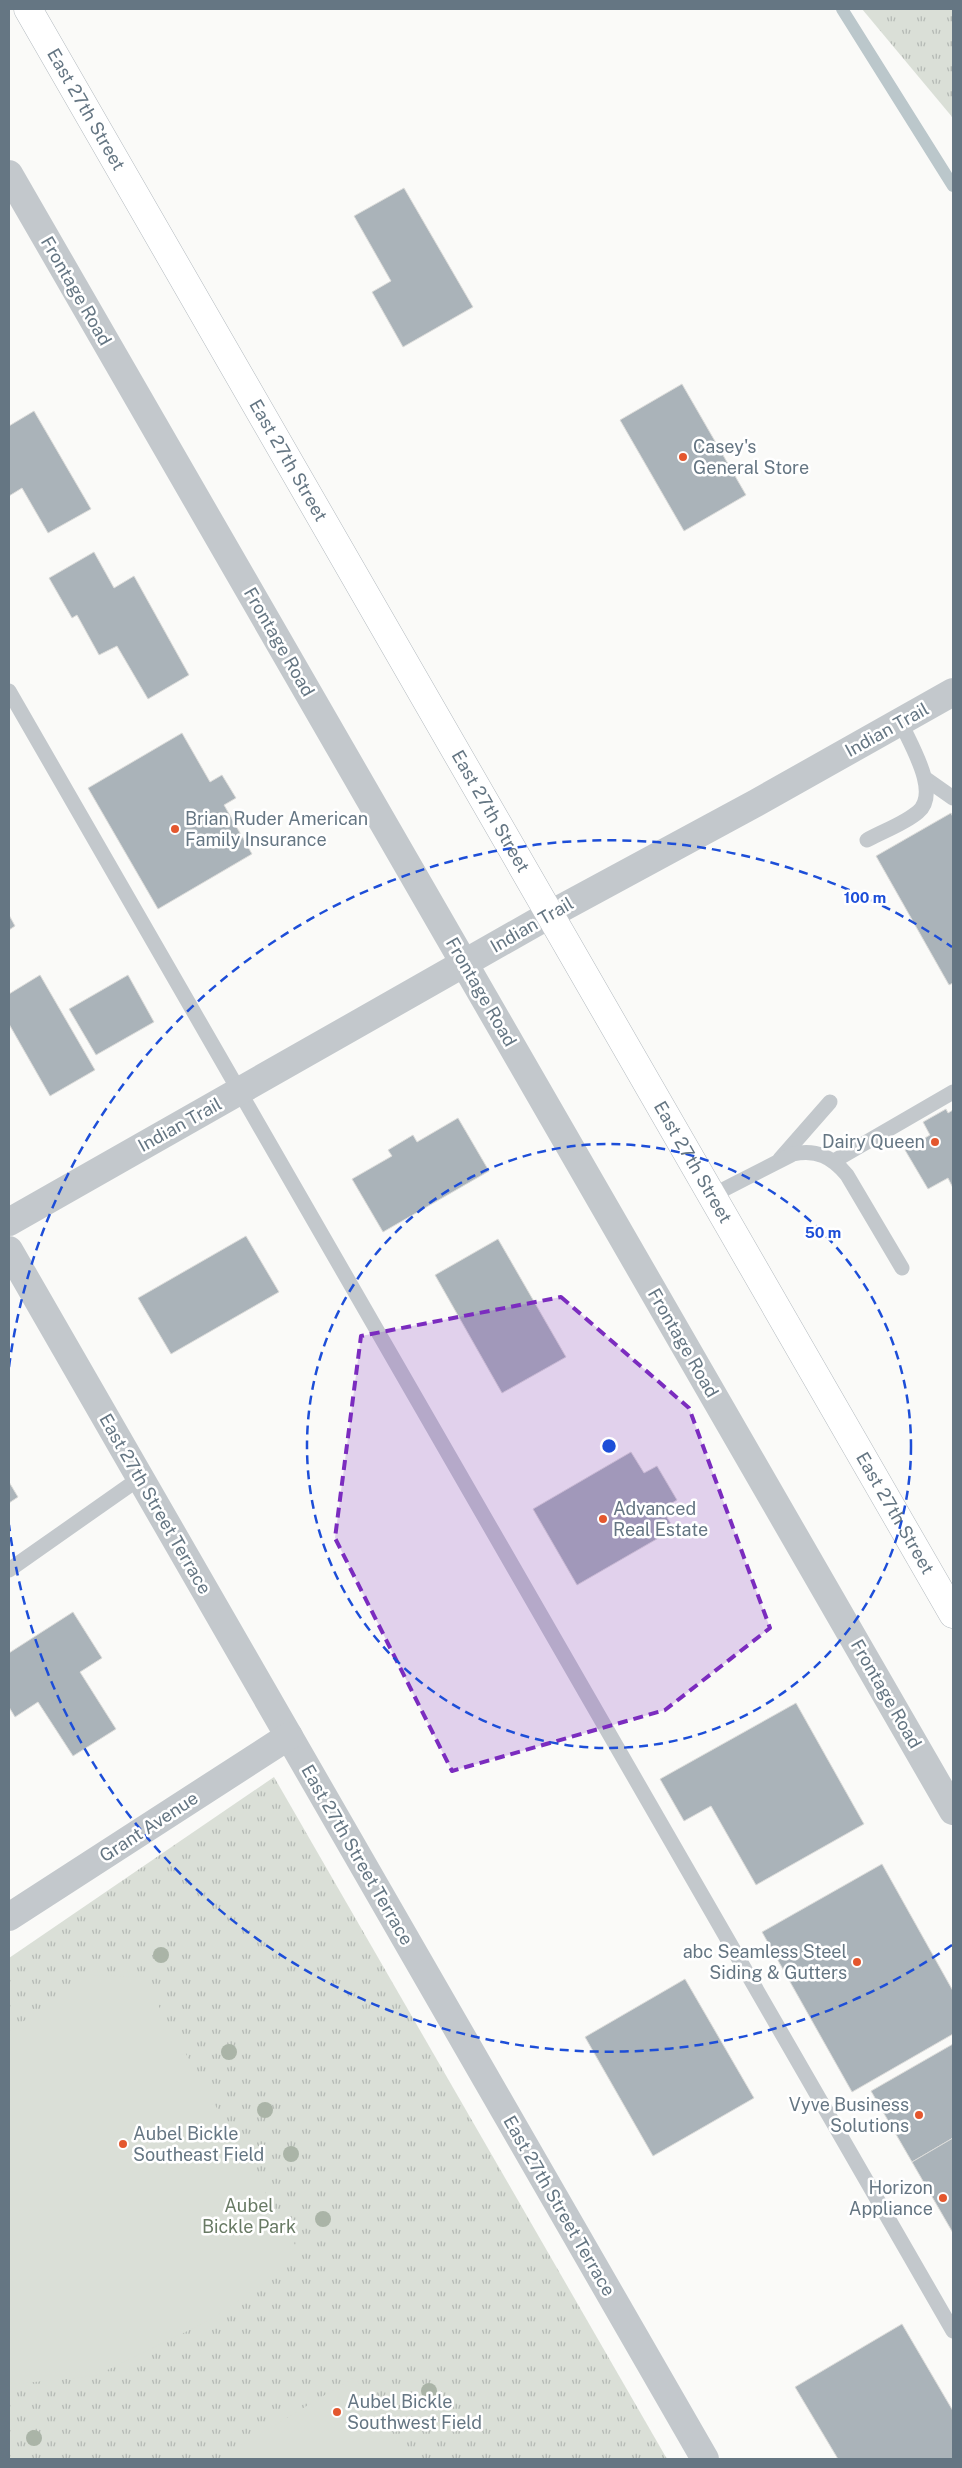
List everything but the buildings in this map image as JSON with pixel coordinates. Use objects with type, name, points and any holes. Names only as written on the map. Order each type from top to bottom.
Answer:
[{"type":"main road","name":"East 27th Street","points":[[28,9],[953,1614]]},
{"type":"street","name":"Frontage Road","points":[[9,174],[953,1811]]},
{"type":"street","name":"Indian Trail","points":[[9,1222],[549,915],[901,723],[953,692]]},
{"type":"street","name":"East 27th Street Terrace","points":[[9,1250],[705,2459]]},
{"type":"street","name":"Grant Avenue","points":[[9,1917],[289,1736]]},
{"type":"lane","points":[[9,691],[238,1092],[953,2331]]},
{"type":"lane","points":[[867,840],[918,812],[926,798],[926,779],[901,723]]},
{"type":"lane","points":[[926,779],[953,798]]},
{"type":"lane","points":[[834,1161],[953,1092]]},
{"type":"lane","points":[[778,1161],[830,1102]]},
{"type":"lane","points":[[711,1196],[793,1154],[808,1151],[823,1154],[834,1161],[847,1175],[902,1268]]},
{"type":"lane","points":[[9,1570],[140,1478]]},
{"type":"highlighted area","points":[[561,1297],[689,1408],[770,1628],[665,1710],[452,1771],[335,1538],[361,1336]]},
{"type":"green space","points":[[862,9],[953,9],[953,118]]},
{"type":"green space","name":"Aubel Bickle Park","points":[[274,1777],[667,2459],[9,2459],[9,1958]]},
{"type":"green space","name":"Aubel Bickle Southeast Field","points":[[93,1975],[142,1977],[302,2257],[210,2320],[95,2376],[14,2384],[9,2382],[9,2031]]},
{"type":"green space","name":"Aubel Bickle Southwest Field","points":[[355,2377],[407,2459],[229,2459],[240,2446]]},
{"type":"waterway","points":[[842,9],[953,186]]},
{"type":"place","name":"Casey's General Store","points":[[683,457]]},
{"type":"place","name":"Brian Ruder American Family Insurance","points":[[175,829]]},
{"type":"place","name":"Dairy Queen","points":[[935,1142]]},
{"type":"place","name":"Advanced Real Estate","points":[[603,1519]]},
{"type":"place","name":"abc Seamless Steel Siding & Gutters","points":[[857,1962]]},
{"type":"place","name":"Vyve Business Solutions","points":[[919,2115]]},
{"type":"place","name":"Aubel Bickle Southeast Field","points":[[123,2144]]},
{"type":"place","name":"Horizon Appliance","points":[[943,2198]]},
{"type":"place","name":"Aubel Bickle Southwest Field","points":[[337,2412]]}]
